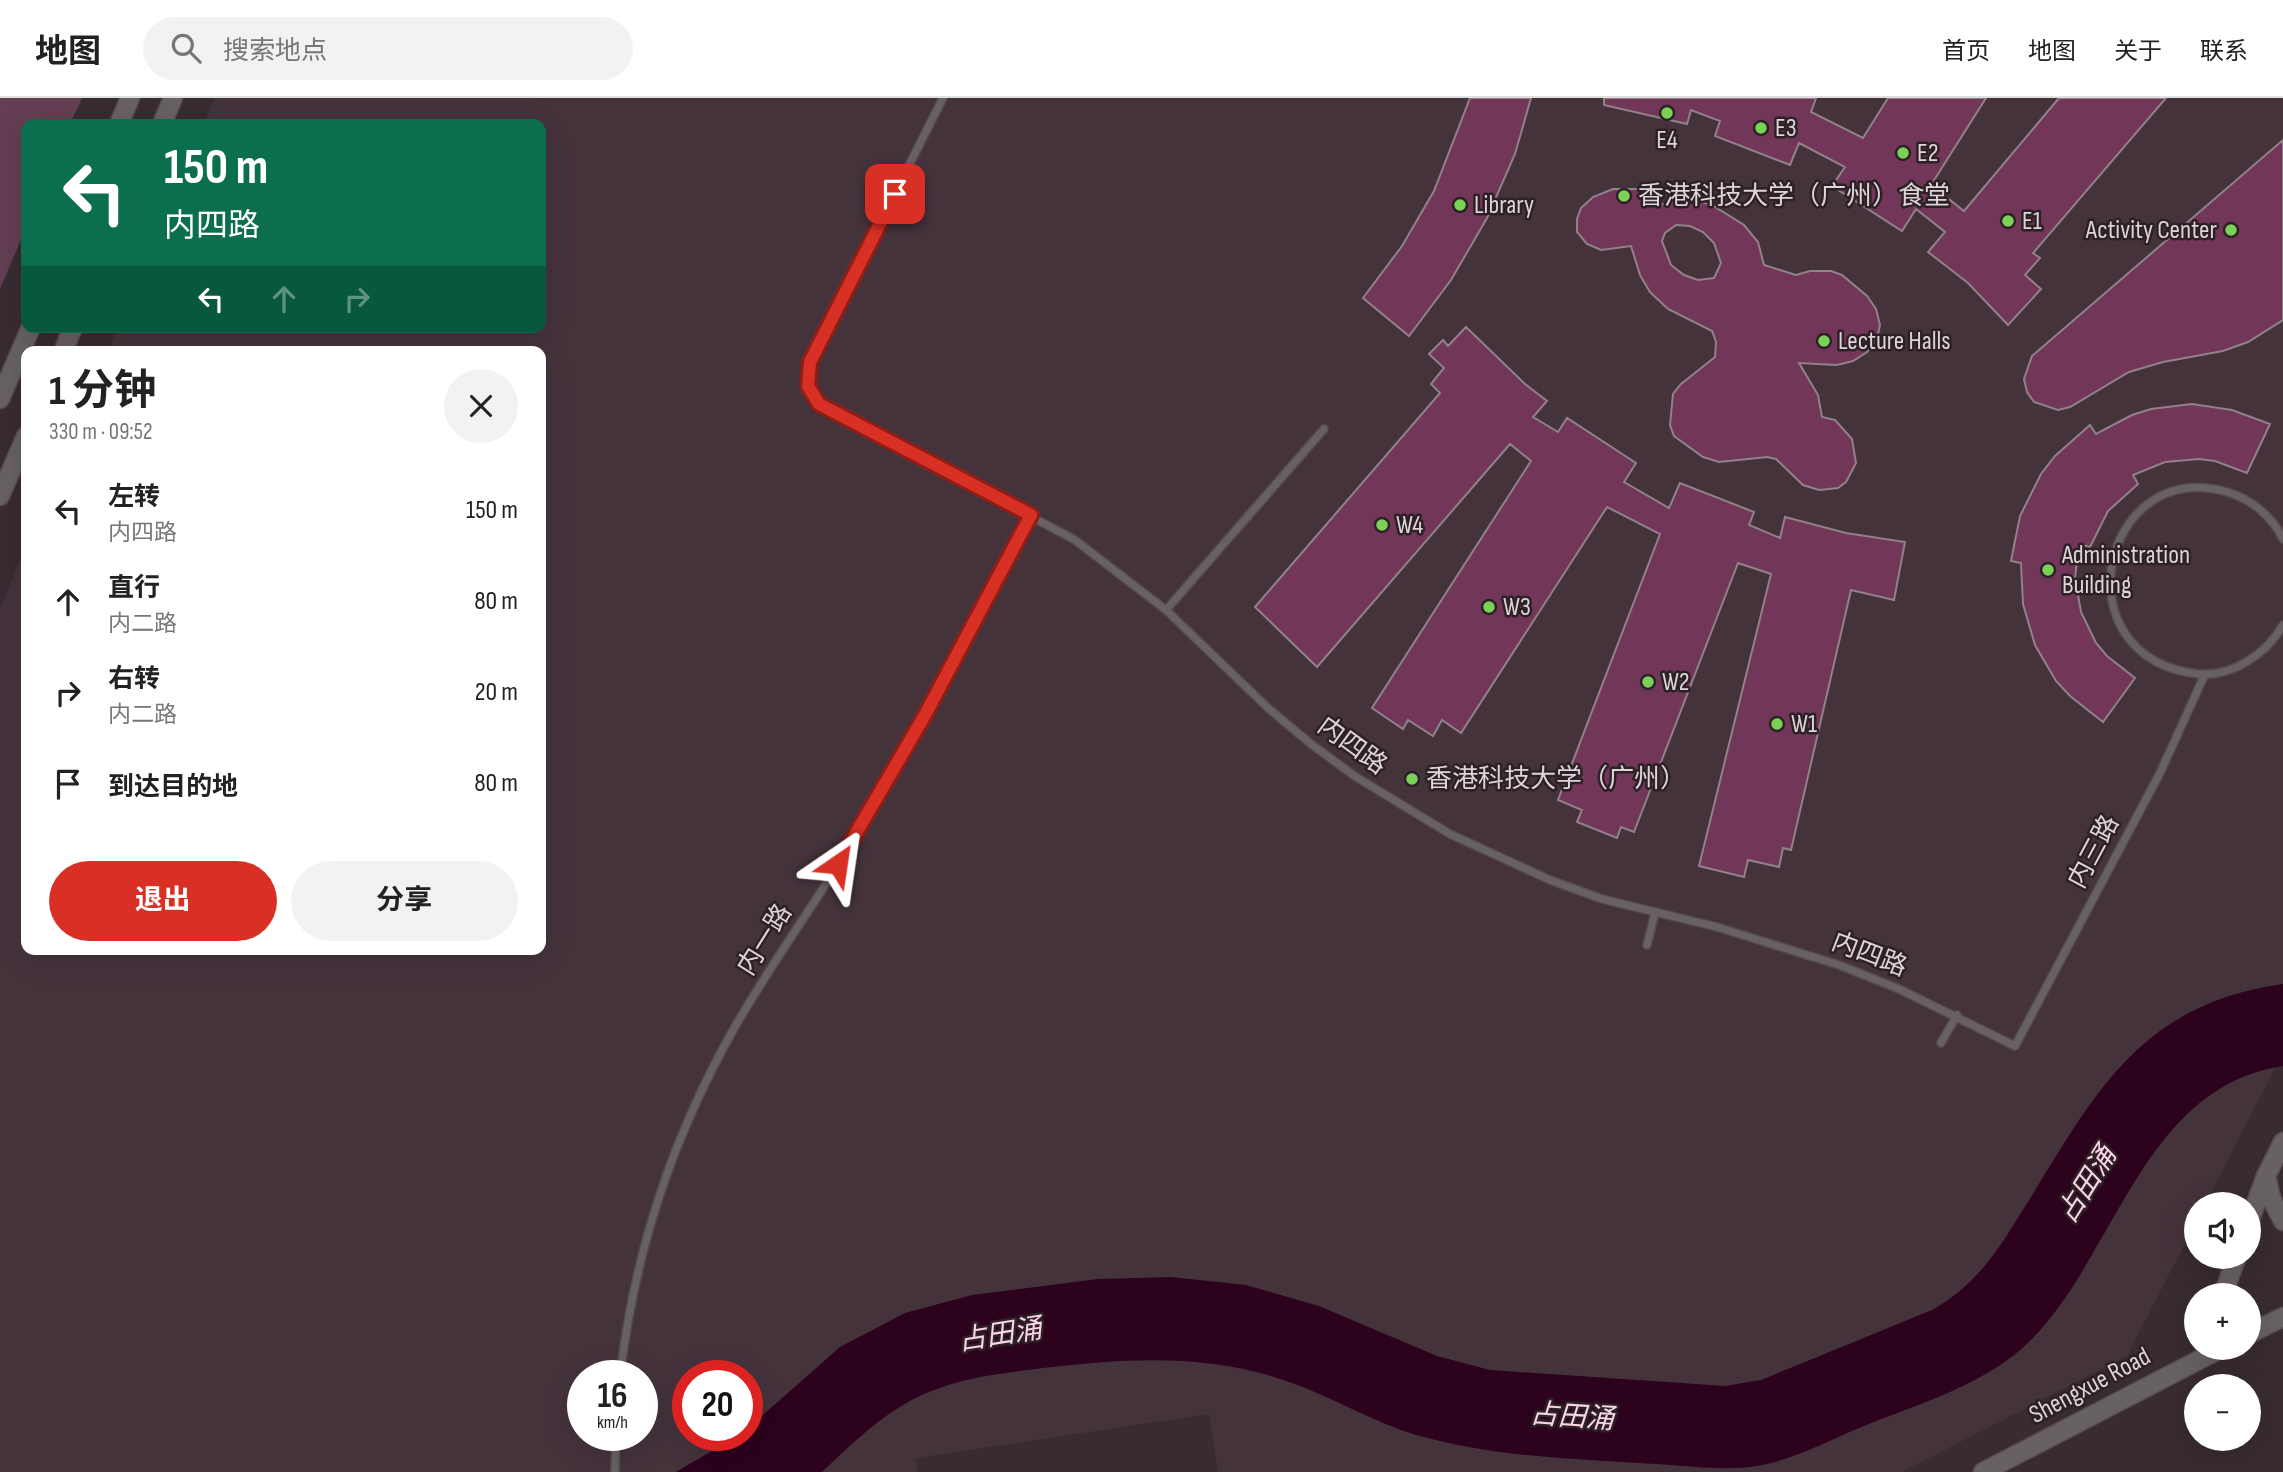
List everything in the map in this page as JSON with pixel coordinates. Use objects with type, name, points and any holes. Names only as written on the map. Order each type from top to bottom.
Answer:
[{"type":"street","points":[[121,119],[130,98]]},
{"type":"street","points":[[164,119],[173,98]]},
{"type":"street","points":[[0,399],[21,350]]},
{"type":"street","points":[[0,496],[21,448]]},
{"type":"street","points":[[2260,1192],[2283,1142]]},
{"type":"street","points":[[2266,1176],[2271,1198],[2283,1221]]},
{"type":"street","points":[[2261,1328],[2283,1317]]},
{"type":"street","name":"Shengxue Road","points":[[1983,1472],[2010,1462],[2197,1360]]},
{"type":"lane","name":"内四路","points":[[943,98],[810,362],[808,386],[819,404],[1075,540],[1166,610],[1279,717],[1356,776],[1450,834],[1550,880],[1655,913],[1717,927],[1827,961],[1957,1015],[2015,1046]]},
{"type":"lane","points":[[1166,610],[1324,429]]},
{"type":"lane","points":[[2283,539],[2278,528],[2261,509],[2239,496],[2215,489],[2189,488],[2164,495],[2142,509],[2125,528],[2113,551],[2109,576],[2111,602],[2120,626],[2135,646],[2156,662],[2179,672],[2205,674],[2232,669],[2256,657],[2283,625]]},
{"type":"lane","name":"内一路","points":[[623,1360],[638,1264],[664,1179],[698,1098],[733,1031],[867,818],[1031,515]]},
{"type":"lane","points":[[2278,528],[2283,519]]},
{"type":"lane","name":"内三路","points":[[2015,1046],[2160,773],[2205,674]]},
{"type":"lane","points":[[1647,944],[1655,913]]},
{"type":"lane","points":[[1941,1043],[1957,1015]]},
{"type":"lane","points":[[615,1472],[616,1451]]},
{"type":"shaded area","points":[[0,98],[82,98],[72,119],[21,119],[21,240],[0,289]]},
{"type":"shaded area","name":"香港科技大学（广州）","points":[[215,98],[2283,98],[2283,1053],[2211,1192],[2184,1192],[2184,1245],[2127,1356],[1902,1472],[1218,1472],[1209,1414],[916,1458],[917,1472],[0,1472],[0,608],[21,558],[21,955],[546,955],[546,346],[110,346],[116,333],[546,333],[546,119],[206,119]]},
{"type":"water","name":"占田涌","points":[[2283,984],[2283,1066],[2236,1080],[2197,1106],[2164,1139],[2060,1305],[2030,1341],[2012,1357],[1971,1382],[1783,1460],[1757,1466],[1707,1468],[1505,1453],[1400,1430],[1308,1389],[1261,1373],[1200,1362],[1138,1360],[1003,1373],[937,1389],[889,1414],[822,1472],[676,1472],[712,1451],[763,1451],[763,1415],[840,1347],[905,1313],[972,1295],[1098,1279],[1171,1277],[1246,1285],[1319,1306],[1437,1356],[1490,1370],[1725,1386],[1761,1380],[1932,1310],[1961,1290],[1993,1255],[2072,1132],[2124,1063],[2154,1035],[2190,1012],[2232,995]]},
{"type":"building","name":"Library","points":[[1470,98],[1531,98],[1515,154],[1487,218],[1451,280],[1409,336],[1363,298],[1402,246],[1434,191]]},
{"type":"building","points":[[1604,98],[1816,98],[1811,112],[1863,138],[1888,98],[1986,98],[1931,185],[1964,211],[2059,98],[2166,98],[2033,253],[2040,258],[2025,275],[2041,289],[2008,325],[1968,283],[1928,252],[1945,232],[1916,209],[1902,231],[1832,186],[1845,167],[1799,143],[1790,165],[1715,136],[1720,121],[1691,110],[1687,124],[1604,105]]},
{"type":"building","name":"Activity Center","points":[[2283,140],[2283,320],[2248,342],[2223,351],[2163,362],[2129,372],[2070,407],[2058,410],[2034,402],[2027,392],[2024,379],[2032,356]]},
{"type":"building","name":"Lecture Halls","points":[[1613,189],[1637,189],[1652,195],[1659,205],[1690,199],[1712,205],[1744,225],[1758,242],[1764,265],[1796,275],[1810,271],[1831,271],[1842,275],[1867,296],[1876,309],[1880,325],[1877,339],[1867,352],[1853,361],[1837,365],[1799,363],[1818,395],[1822,417],[1835,420],[1852,439],[1856,463],[1846,482],[1838,488],[1819,490],[1803,485],[1776,459],[1767,457],[1719,462],[1703,457],[1674,436],[1670,425],[1673,394],[1681,384],[1715,357],[1716,342],[1712,331],[1668,309],[1650,292],[1640,275],[1631,246],[1601,250],[1587,244],[1577,232],[1577,219],[1581,208],[1593,197]],"holes":[[[1676,225],[1690,226],[1703,232],[1714,243],[1721,263],[1714,278],[1698,280],[1684,275],[1671,265],[1662,241],[1665,233]]]},
{"type":"building","points":[[1466,327],[1525,384],[1547,401],[1533,417],[1558,432],[1567,418],[1636,463],[1624,482],[1669,508],[1680,483],[1754,512],[1749,525],[1780,538],[1785,517],[1846,533],[1905,542],[1894,600],[1851,590],[1791,850],[1783,848],[1779,867],[1748,860],[1744,877],[1699,866],[1771,574],[1738,563],[1634,832],[1621,827],[1617,838],[1577,822],[1582,810],[1558,800],[1660,534],[1607,507],[1461,733],[1442,720],[1433,736],[1408,720],[1403,729],[1372,708],[1531,461],[1510,444],[1317,667],[1255,607],[1440,393],[1431,384],[1444,368],[1429,354],[1443,340],[1448,346]]},
{"type":"building","name":"Administration Building","points":[[2192,404],[2232,410],[2270,424],[2247,473],[2215,461],[2199,459],[2165,462],[2133,475],[2138,484],[2108,511],[2090,547],[2079,544],[2075,578],[2081,612],[2096,643],[2107,656],[2135,678],[2103,722],[2070,696],[2056,681],[2035,645],[2023,604],[2021,563],[2011,561],[2020,516],[2041,474],[2055,456],[2090,425],[2096,434],[2132,415],[2151,409]]},
{"type":"place","name":"E4","points":[[1667,113]]},
{"type":"place","name":"E3","points":[[1761,128]]},
{"type":"place","name":"E2","points":[[1903,153]]},
{"type":"place","name":"香港科技大学（广州）食堂","points":[[1624,196]]},
{"type":"place","name":"Library","points":[[1460,205]]},
{"type":"place","name":"E1","points":[[2008,221]]},
{"type":"place","name":"Activity Center","points":[[2231,230]]},
{"type":"place","name":"Lecture Halls","points":[[1824,341]]},
{"type":"place","name":"W4","points":[[1382,525]]},
{"type":"place","name":"Administration Building","points":[[2048,570]]},
{"type":"place","name":"W3","points":[[1489,607]]},
{"type":"place","name":"W2","points":[[1648,682]]},
{"type":"place","name":"W1","points":[[1777,724]]},
{"type":"place","name":"香港科技大学（广州）","points":[[1412,779]]},
{"type":"route","points":[[838,864],[925,715],[1001,567],[1031,515],[819,404],[808,386],[810,362],[895,194]]}]
